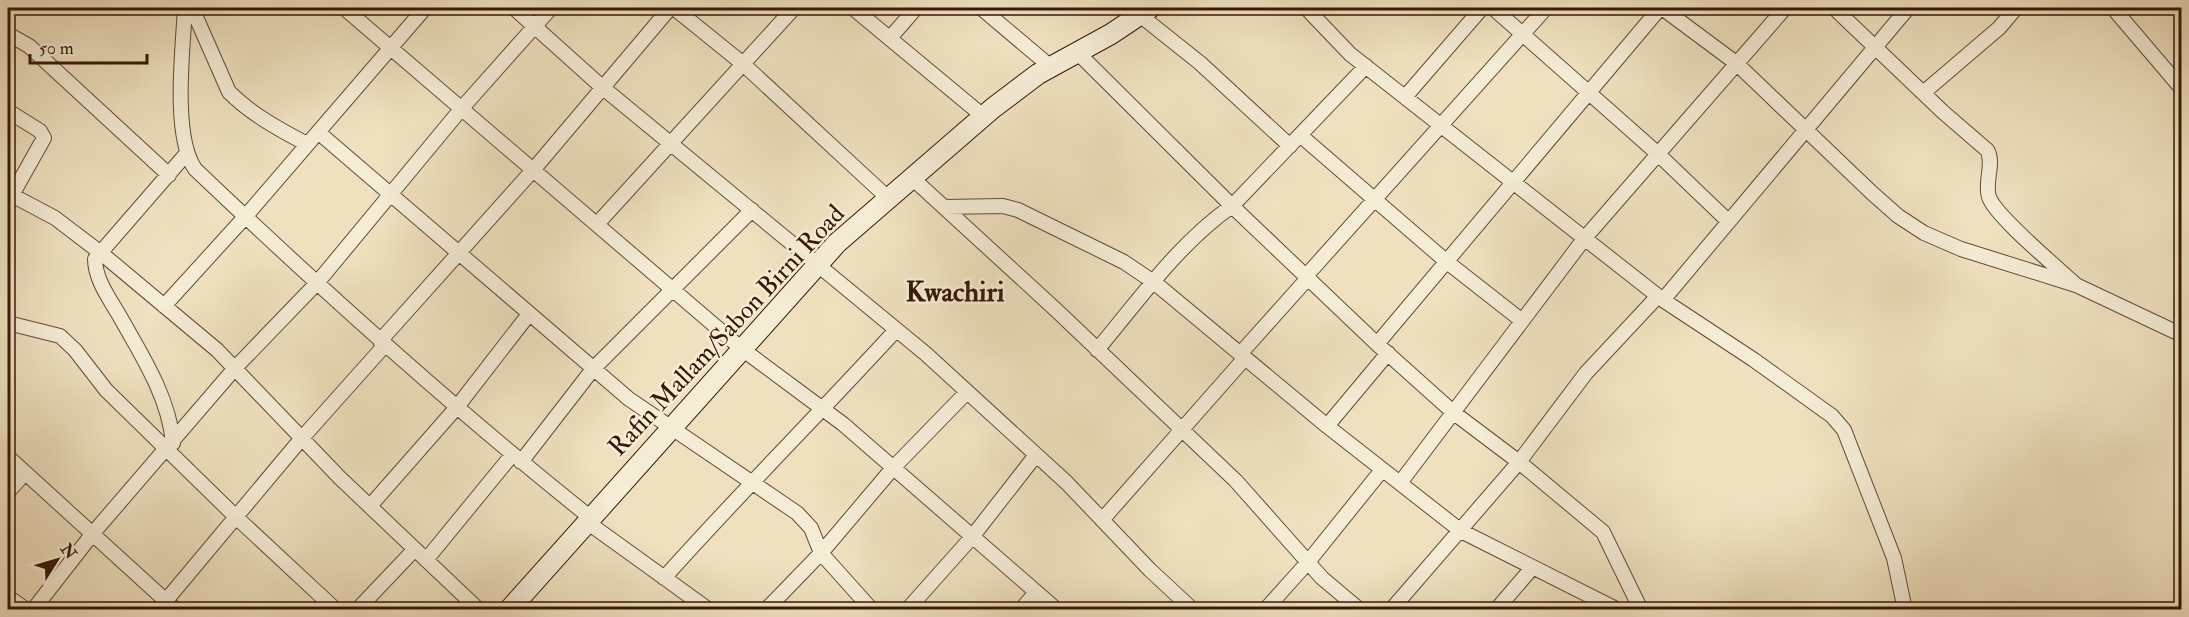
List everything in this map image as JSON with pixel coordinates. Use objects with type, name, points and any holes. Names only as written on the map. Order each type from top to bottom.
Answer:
[{"type":"street","points":[[185,8],[180,92],[187,153],[195,169],[383,343],[517,459],[589,520],[664,578],[709,609]]},
{"type":"street","points":[[192,8],[228,92],[239,103],[307,144]]},
{"type":"street","points":[[344,8],[598,223],[742,349],[824,409],[1057,609]]},
{"type":"street","points":[[164,306],[245,217],[425,8]]},
{"type":"street","points":[[514,8],[602,87],[896,330],[967,392],[1036,455],[1150,570],[1193,609]]},
{"type":"street","points":[[33,609],[94,532],[236,368],[317,283],[462,108],[551,8]]},
{"type":"street","points":[[161,605],[458,252],[534,170],[602,87],[672,8],[742,63],[888,198]]},
{"type":"street","points":[[598,223],[794,8]]},
{"type":"street","points":[[853,8],[983,116]]},
{"type":"street","points":[[891,38],[916,8]]},
{"type":"street","points":[[1306,8],[1350,54],[1584,239],[1661,298],[1833,416],[1844,430],[1894,558],[1905,609]]},
{"type":"street","points":[[1405,97],[1482,8]]},
{"type":"street","points":[[1493,8],[1657,153],[1728,221]]},
{"type":"street","points":[[1102,520],[1373,200],[1546,8]]},
{"type":"street","points":[[1328,426],[1447,262],[1588,91],[1661,8],[1736,63],[1898,216],[1924,233],[1960,249],[2076,285],[2181,335]]},
{"type":"street","points":[[1400,483],[1584,239],[1785,8]]},
{"type":"street","points":[[1834,8],[1989,154],[1988,189],[1995,207],[2076,285]]},
{"type":"street","points":[[1391,609],[1520,462],[1586,373],[1661,298],[1908,8]]},
{"type":"street","points":[[1923,93],[1999,28],[2014,8]]},
{"type":"street","points":[[2113,8],[2181,89]]},
{"type":"street","points":[[987,9],[1051,67]]},
{"type":"street","points":[[1140,10],[1290,146]]},
{"type":"street","name":"Rafin Mallam/Sabon Birni Road","points":[[509,609],[817,264],[911,177],[983,116],[1051,67],[1078,53],[1140,10]]},
{"type":"street","points":[[8,34],[29,46],[169,175]]},
{"type":"street","points":[[1078,53],[1232,206],[1383,348],[1454,412],[1520,462],[1603,532],[1641,609]]},
{"type":"street","points":[[1097,350],[1188,242],[1232,206],[1365,66]]},
{"type":"street","points":[[8,111],[40,131],[44,138],[10,194],[55,218],[101,253],[236,368],[370,507],[479,609]]},
{"type":"street","points":[[318,132],[593,369],[670,429],[797,513],[811,528],[821,554],[872,609]]},
{"type":"street","points":[[1300,135],[1447,262],[1521,320]]},
{"type":"street","points":[[170,446],[169,416],[147,366],[95,267],[95,260],[187,153]]},
{"type":"street","points":[[911,177],[1236,482],[1322,578],[1360,609]]},
{"type":"street","points":[[944,207],[1003,206],[1018,210],[1124,262],[1155,283],[1382,470],[1461,531],[1618,609]]},
{"type":"street","points":[[426,560],[517,459],[593,369],[752,210]]},
{"type":"street","points":[[370,507],[457,407],[529,314]]},
{"type":"street","points":[[8,323],[60,336],[75,350],[106,390],[170,446],[236,517],[336,609]]},
{"type":"street","points":[[664,578],[750,482],[824,409],[896,330]]},
{"type":"street","points":[[766,609],[821,554],[893,468],[967,392]]},
{"type":"street","points":[[908,609],[972,537],[1036,455]]},
{"type":"street","points":[[8,457],[94,532],[161,605],[176,609]]},
{"type":"street","points":[[1265,609],[1308,562],[1382,470]]},
{"type":"street","points":[[8,492],[25,473]]},
{"type":"street","points":[[357,609],[416,549]]},
{"type":"street","points":[[1496,609],[1532,568]]},
{"type":"street","points":[[1022,609],[1036,592]]},
{"type":"street","points":[[8,597],[27,609]]},
{"type":"district","name":"Kwachiri","points":[[955,291]]}]
